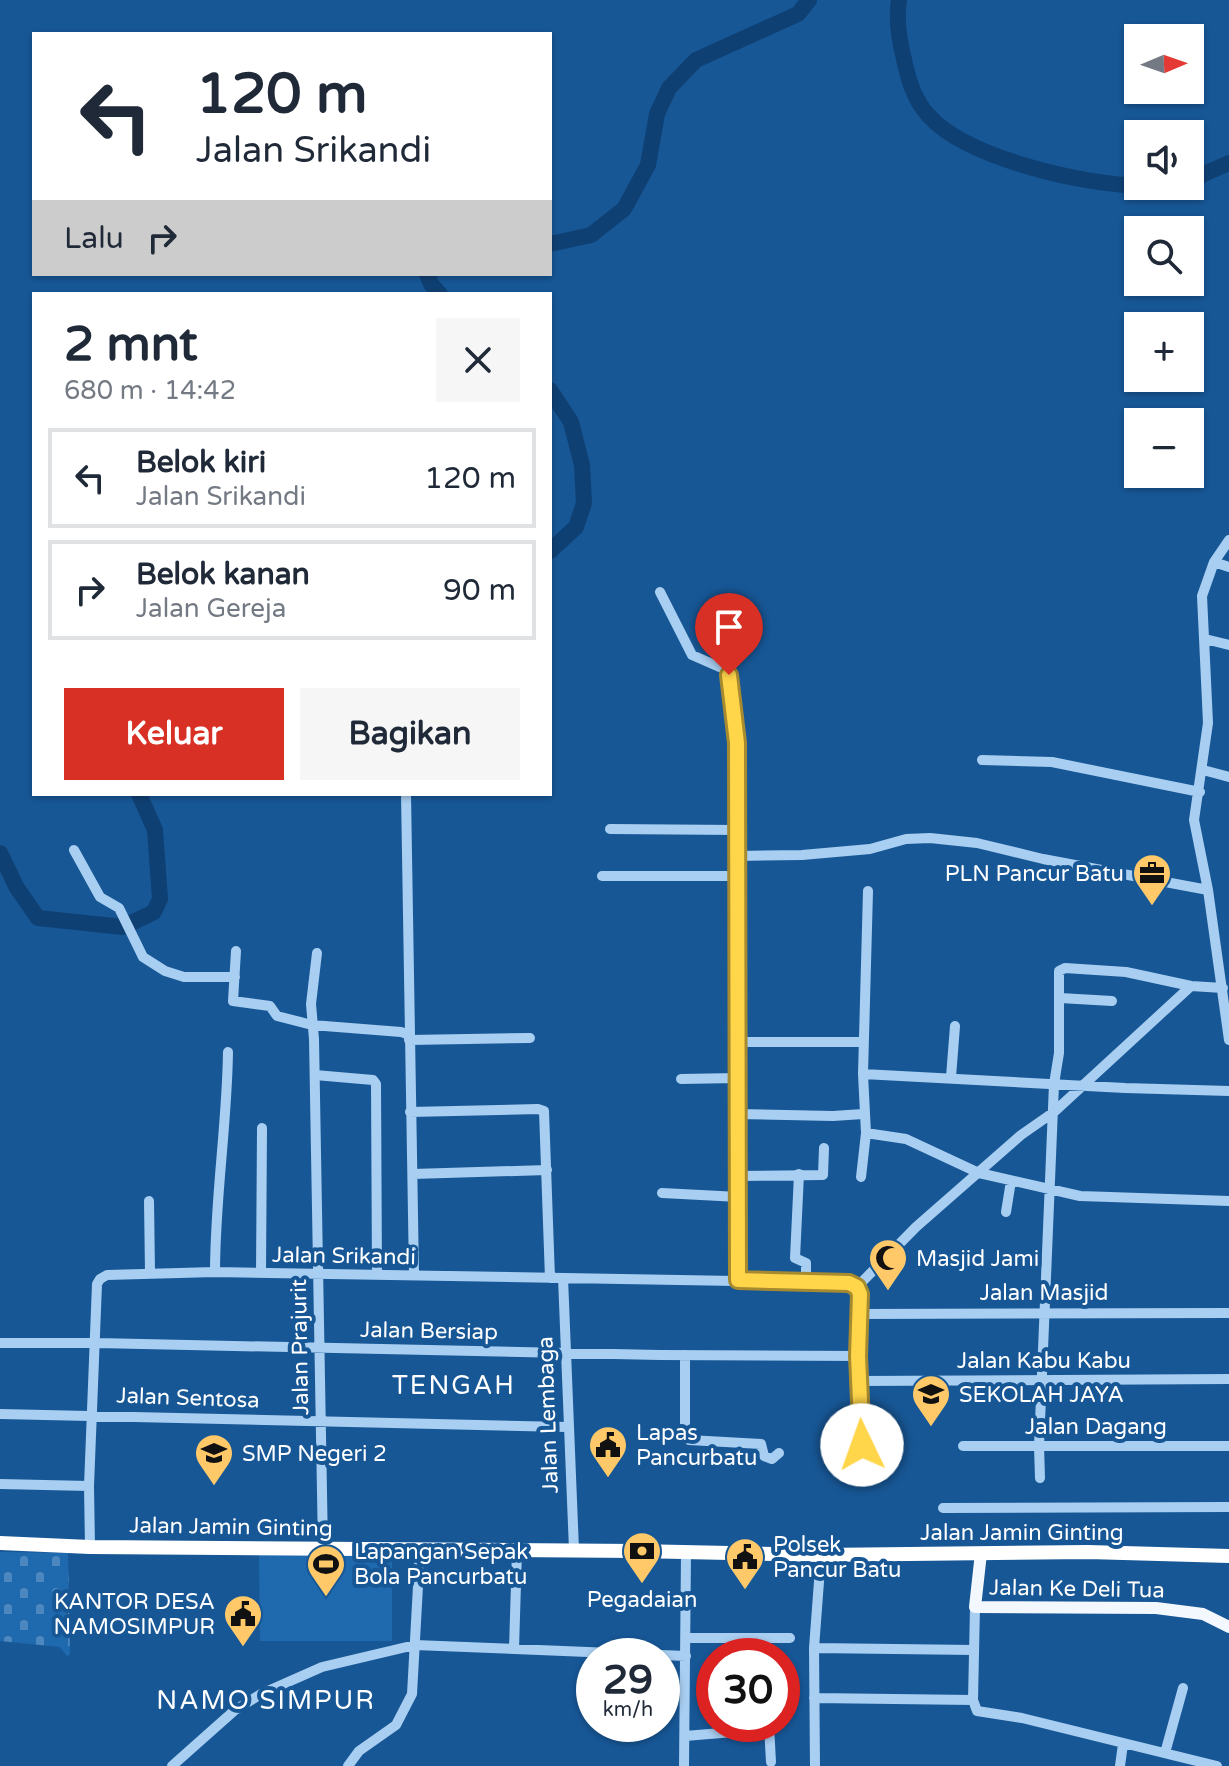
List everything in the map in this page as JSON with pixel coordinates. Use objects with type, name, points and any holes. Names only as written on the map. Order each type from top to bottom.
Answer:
[{"type":"highway","name":"Jalan Jamin Ginting","points":[[0,1543],[90,1547],[821,1555],[1088,1552],[1229,1556]]},
{"type":"main road","name":"Jalan Ke Deli Tua","points":[[981,1553],[975,1607],[1169,1609],[1203,1614],[1229,1627]]},
{"type":"street","points":[[1229,540],[1214,562],[1202,596],[1208,723],[1194,820],[1208,890],[1216,957],[1225,984],[1229,1040]]},
{"type":"street","points":[[1214,562],[1229,567]]},
{"type":"street","points":[[660,592],[692,655],[724,669],[729,675],[737,743],[738,1280]]},
{"type":"street","points":[[1205,639],[1229,645]]},
{"type":"street","points":[[982,760],[1052,762],[1200,792]]},
{"type":"street","points":[[1203,770],[1229,777]]},
{"type":"street","points":[[406,796],[414,1275]]},
{"type":"street","points":[[610,829],[737,830]]},
{"type":"street","points":[[737,856],[802,855],[870,849],[906,839],[930,838],[977,843],[1043,859],[1208,890]]},
{"type":"street","points":[[74,850],[100,897],[119,908],[143,957],[176,975],[235,977]]},
{"type":"street","points":[[602,876],[737,876]]},
{"type":"street","points":[[861,1177],[866,1133],[863,1042],[868,891]]},
{"type":"street","points":[[236,951],[233,1001],[270,1006],[277,1016],[312,1025],[401,1032],[408,1035],[409,1040]]},
{"type":"street","name":"Jalan Prajurit","points":[[317,953],[311,1004],[315,1075],[323,1549]]},
{"type":"street","points":[[1040,1478],[1054,1084],[1059,1053],[1059,973],[1065,968],[1126,972],[1191,986],[1225,984]]},
{"type":"street","points":[[863,1446],[857,1287],[916,1227],[1054,1112],[1191,986]]},
{"type":"street","points":[[1060,998],[1112,1001]]},
{"type":"street","points":[[951,1077],[955,1026]]},
{"type":"street","points":[[409,1040],[530,1038]]},
{"type":"street","points":[[736,1042],[863,1042]]},
{"type":"street","points":[[215,1272],[218,1190],[227,1111],[228,1052]]},
{"type":"street","points":[[863,1074],[1229,1091]]},
{"type":"street","points":[[315,1075],[356,1077],[373,1080],[376,1084],[377,1275]]},
{"type":"street","points":[[681,1079],[737,1078]]},
{"type":"street","points":[[410,1112],[544,1111],[550,1278]]},
{"type":"street","points":[[737,1114],[863,1114]]},
{"type":"street","points":[[261,1273],[262,1128]]},
{"type":"street","points":[[866,1133],[906,1139],[979,1173],[1050,1189],[1093,1197],[1229,1201]]},
{"type":"street","points":[[738,1176],[823,1175],[824,1148]]},
{"type":"street","points":[[413,1174],[547,1170]]},
{"type":"street","points":[[799,1174],[795,1258],[806,1263],[806,1284]]},
{"type":"street","points":[[1006,1212],[1011,1181]]},
{"type":"street","points":[[662,1193],[739,1197]]},
{"type":"street","points":[[149,1201],[150,1272]]},
{"type":"street","name":"Jalan Srikandi","points":[[90,1547],[89,1486],[100,1279],[114,1274],[215,1272],[738,1280],[849,1283],[857,1287]]},
{"type":"street","name":"Jalan Lembaga","points":[[563,1278],[574,1550]]},
{"type":"street","name":"Jalan Masjid","points":[[859,1314],[1229,1313]]},
{"type":"street","name":"Jalan Bersiap","points":[[0,1343],[858,1356]]},
{"type":"street","points":[[685,1355],[685,1438],[761,1444],[764,1456],[772,1459],[779,1453]]},
{"type":"street","name":"Jalan Kabu Kabu","points":[[859,1381],[1229,1379]]},
{"type":"street","name":"Jalan Sentosa","points":[[0,1414],[567,1427]]},
{"type":"street","name":"Jalan Dagang","points":[[963,1446],[1229,1446]]},
{"type":"street","points":[[0,1484],[89,1486]]},
{"type":"street","points":[[943,1508],[1229,1507]]},
{"type":"street","points":[[348,1766],[359,1751],[396,1725],[414,1685],[420,1550]]},
{"type":"street","points":[[514,1649],[517,1551]]},
{"type":"street","points":[[684,1766],[686,1553]]},
{"type":"street","points":[[815,1766],[814,1648],[821,1555]]},
{"type":"street","points":[[975,1607],[973,1700],[977,1711],[1022,1718],[1217,1766]]},
{"type":"street","points":[[687,1638],[696,1638]]},
{"type":"street","points":[[172,1766],[235,1710],[261,1694],[322,1667],[415,1645],[576,1652]]},
{"type":"street","points":[[814,1648],[974,1650]]},
{"type":"street","points":[[680,1656],[686,1656]]},
{"type":"street","points":[[1165,1753],[1183,1688]]},
{"type":"street","points":[[814,1698],[973,1700]]},
{"type":"street","points":[[685,1736],[696,1734]]},
{"type":"street","points":[[770,1742],[771,1762]]},
{"type":"street","points":[[1120,1766],[1123,1744]]},
{"type":"green space","points":[[0,1552],[68,1553],[70,1654],[67,1656],[60,1647],[0,1641]]},
{"type":"green space","name":"Lapangan Sepak Bola Pancurbatu","points":[[259,1555],[392,1555],[392,1641],[260,1641]]},
{"type":"waterway","points":[[552,244],[591,235],[624,209],[648,165],[657,114],[669,88],[696,60],[798,14],[809,0]]},
{"type":"waterway","points":[[899,0],[899,35],[912,88],[923,109],[947,131],[971,145],[1029,167],[1090,181],[1124,184]]},
{"type":"waterway","points":[[1204,174],[1229,163]]},
{"type":"waterway","points":[[428,276],[438,292]]},
{"type":"waterway","points":[[552,393],[571,422],[582,465],[584,503],[576,527],[552,549]]},
{"type":"waterway","points":[[0,853],[17,888],[38,918],[123,927],[154,912],[160,899],[155,830],[140,796]]},
{"type":"place","name":"PLN Pancur Batu","points":[[1152,907]]},
{"type":"place","name":"Masjid Jami","points":[[888,1292]]},
{"type":"place","name":"SEKOLAH JAYA","points":[[931,1428]]},
{"type":"place","name":"Lapas Pancurbatu","points":[[608,1479]]},
{"type":"place","name":"SMP Negeri 2","points":[[214,1487]]},
{"type":"place","name":"Pegadaian","points":[[642,1585]]},
{"type":"place","name":"Polsek Pancur Batu","points":[[745,1591]]},
{"type":"place","name":"Lapangan Sepak Bola Pancurbatu","points":[[326,1598]]},
{"type":"place","name":"KANTOR DESA NAMOSIMPUR","points":[[243,1648]]},
{"type":"district","name":"TENGAH","points":[[454,1385]]},
{"type":"district","name":"NAMO SIMPUR","points":[[266,1700]]},
{"type":"route","points":[[729,675],[737,743],[738,1280],[849,1283],[857,1287],[860,1294],[858,1356],[862,1445]]}]
